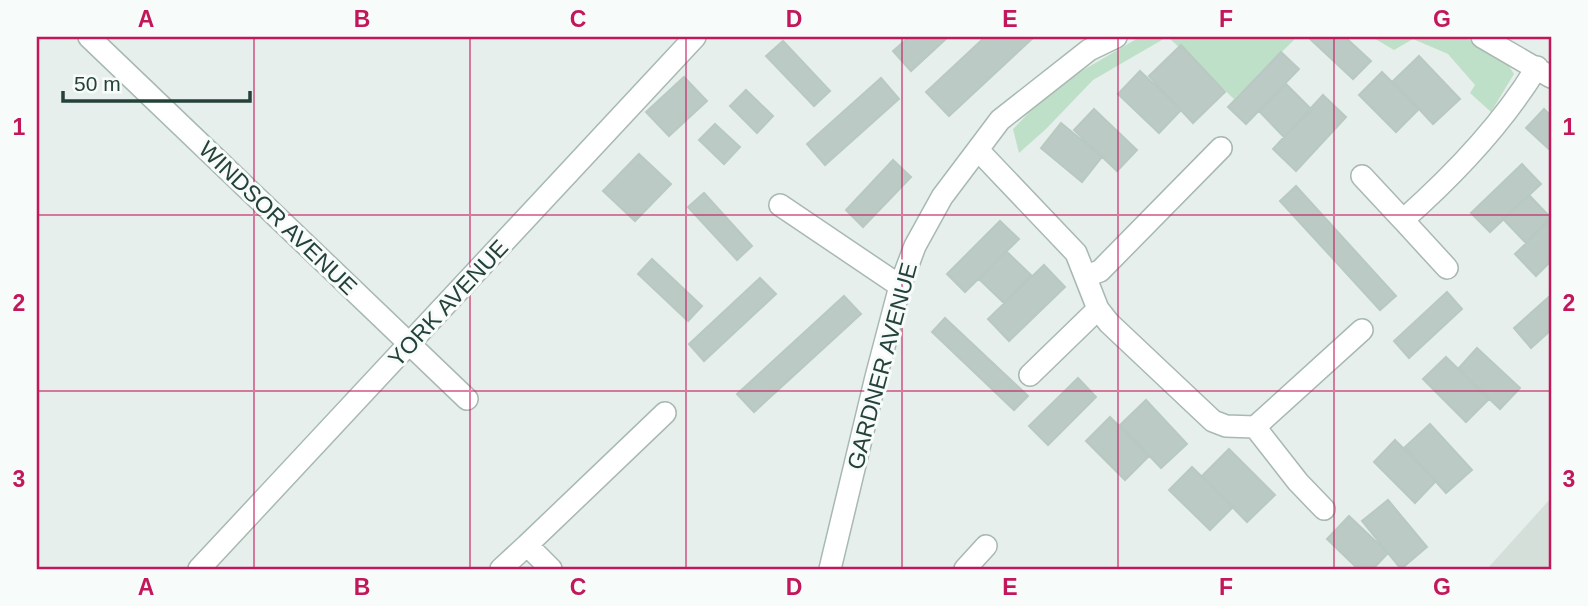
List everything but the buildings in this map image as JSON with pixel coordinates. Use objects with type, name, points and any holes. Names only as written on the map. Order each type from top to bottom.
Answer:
[{"type":"street","name":"WINDSOR AVENUE","points":[[89,37],[467,399]]},
{"type":"street","name":"YORK AVENUE","points":[[199,569],[695,37]]},
{"type":"street","name":"GARDNER AVENUE","points":[[830,569],[876,377],[900,286],[915,246],[942,197],[1000,120],[1083,43],[1116,37]]},
{"type":"street","points":[[1403,220],[1438,189],[1544,72],[1482,37]]},
{"type":"street","points":[[1086,276],[1100,271],[1221,148]]},
{"type":"street","points":[[978,150],[1076,253],[1098,309],[1109,323],[1213,421],[1226,426],[1255,427],[1362,330]]},
{"type":"street","points":[[1362,177],[1447,268]]},
{"type":"street","points":[[780,205],[900,286]]},
{"type":"street","points":[[1030,375],[1098,309]]},
{"type":"street","points":[[500,569],[665,413]]},
{"type":"street","points":[[1255,427],[1298,482],[1324,509]]},
{"type":"street","points":[[527,545],[551,569]]},
{"type":"street","points":[[965,569],[986,546]]},
{"type":"shaded area","points":[[1551,498],[1551,569],[1487,569]]},
{"type":"green space","points":[[1140,37],[1167,37],[1093,80],[1019,153],[1013,129],[1054,87]]},
{"type":"green space","points":[[1168,37],[1297,37],[1234,99]]},
{"type":"green space","points":[[1372,37],[1463,37],[1502,55],[1514,74],[1491,112],[1470,93],[1475,85],[1448,54],[1413,39],[1394,50]]}]
